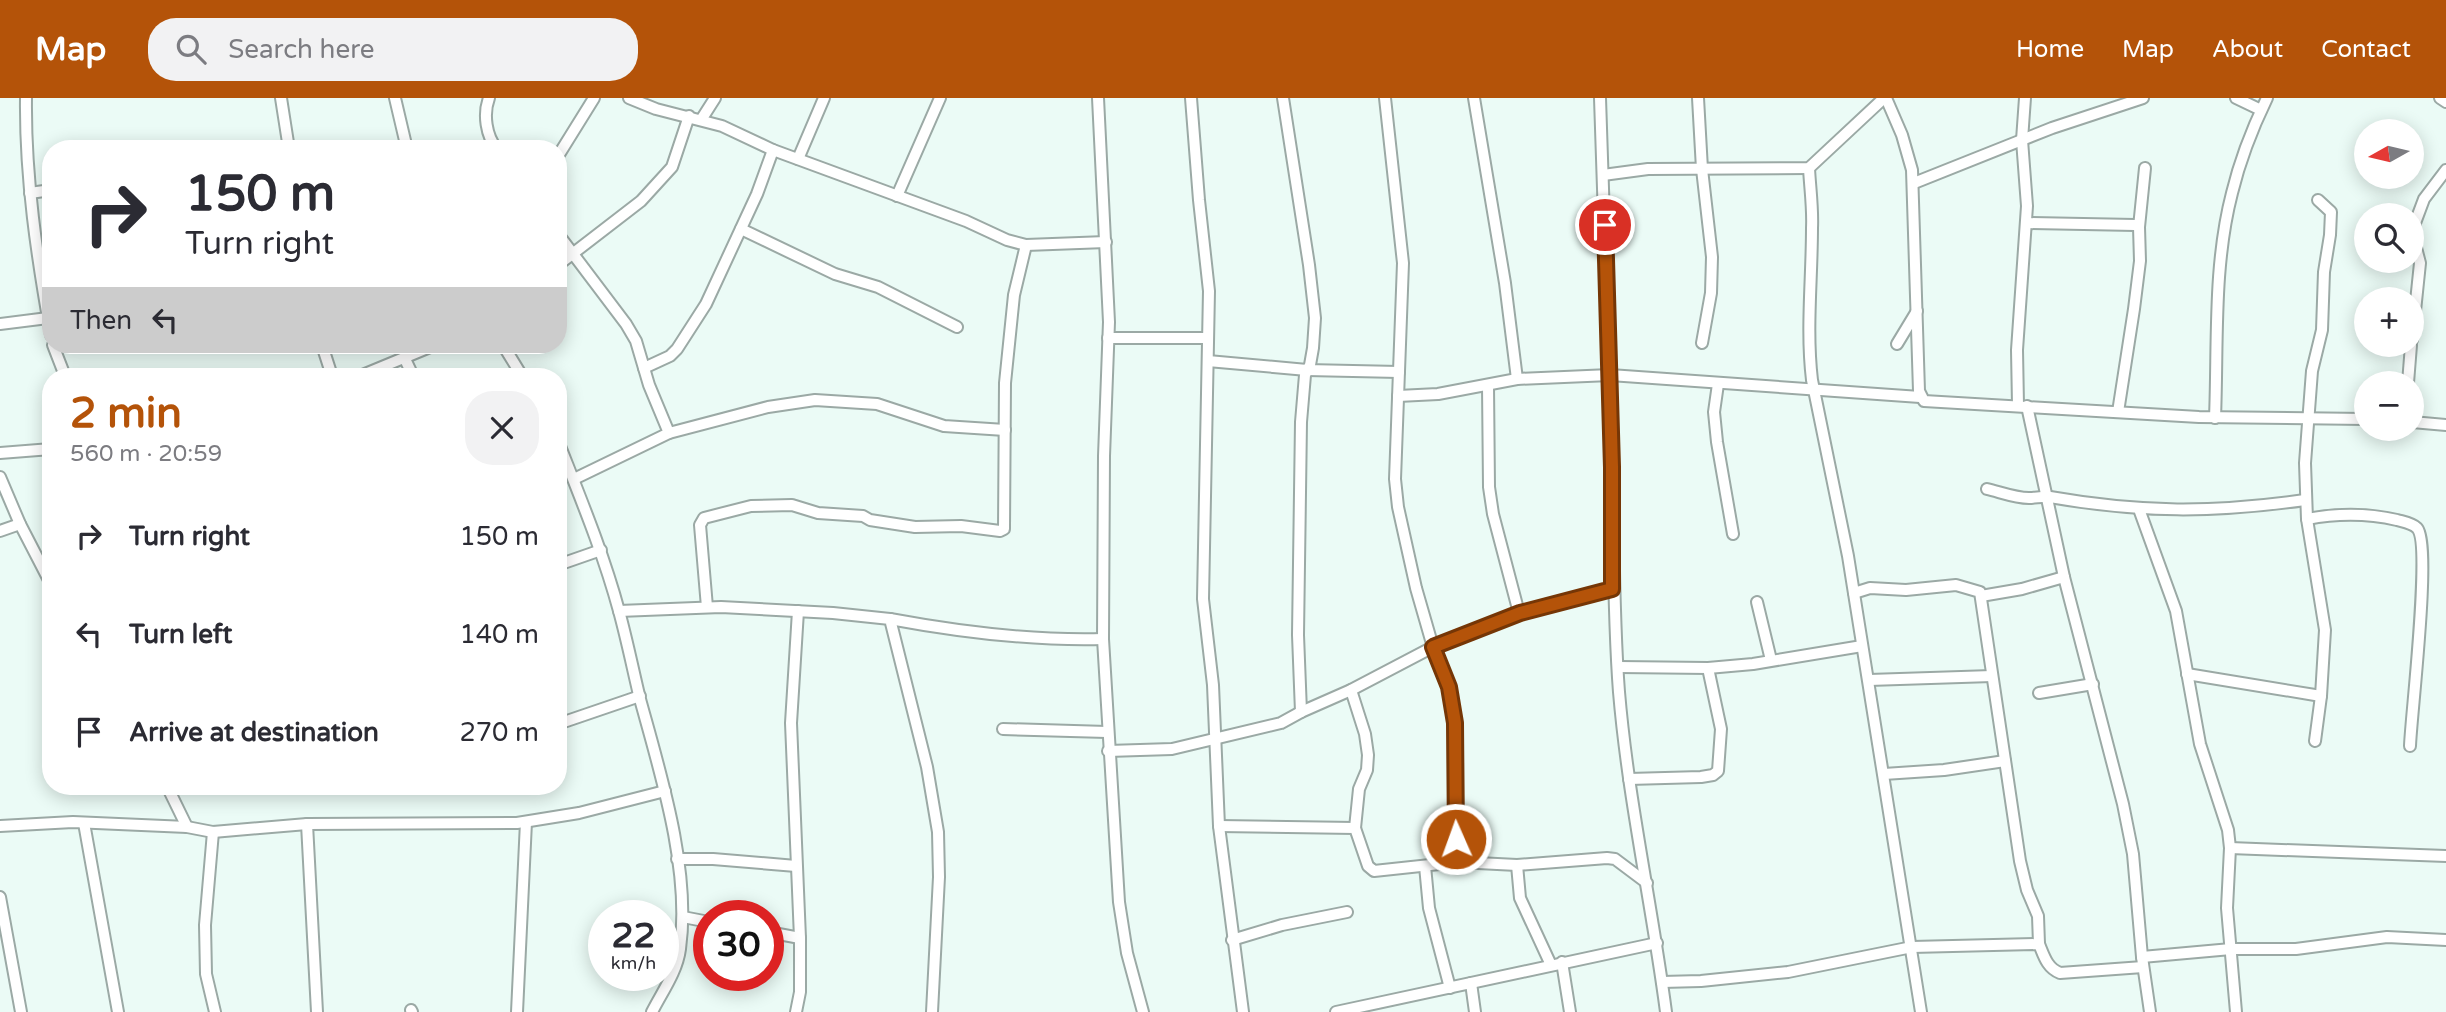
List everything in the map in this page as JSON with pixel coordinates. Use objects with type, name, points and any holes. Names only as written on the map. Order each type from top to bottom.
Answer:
[{"type":"street","points":[[26,98],[26,150],[42,272]]},
{"type":"street","points":[[281,98],[288,140]]},
{"type":"street","points":[[395,98],[405,140]]},
{"type":"street","points":[[489,98],[486,120],[491,140]]},
{"type":"street","points":[[567,142],[594,98]]},
{"type":"street","points":[[629,98],[656,109],[722,127],[773,150],[966,221],[1007,240],[1027,245],[1106,242]]},
{"type":"street","points":[[701,120],[715,98]]},
{"type":"street","points":[[799,159],[824,98]]},
{"type":"street","points":[[897,196],[940,98]]},
{"type":"street","points":[[1098,98],[1108,338],[1103,639],[1107,732],[1119,902],[1127,953],[1143,1012]]},
{"type":"street","points":[[1191,98],[1209,291],[1203,599],[1217,739],[1219,826],[1243,1012]]},
{"type":"street","points":[[1283,98],[1315,318],[1313,348],[1305,375],[1301,449],[1298,635],[1301,712]]},
{"type":"street","points":[[1385,98],[1402,263],[1395,479],[1398,507],[1416,588],[1433,647],[1449,687],[1455,723],[1454,779],[1458,862]]},
{"type":"street","points":[[1474,98],[1505,283],[1517,379]]},
{"type":"street","points":[[1600,98],[1610,375],[1612,589],[1619,689],[1629,779],[1666,1012]]},
{"type":"street","points":[[1698,98],[1702,169],[1712,257],[1711,293],[1702,343]]},
{"type":"street","points":[[1603,176],[1648,169],[1809,168],[1885,98],[1908,152],[1914,183],[1920,397]]},
{"type":"street","points":[[2025,98],[2022,140],[2026,223],[2017,349],[2022,405],[2123,804],[2133,854],[2142,962],[2150,1012]]},
{"type":"street","points":[[1914,183],[2106,104],[2143,98]]},
{"type":"street","points":[[2236,98],[2261,110]]},
{"type":"street","points":[[2215,418],[2217,316],[2224,235],[2245,150],[2267,98]]},
{"type":"street","points":[[2440,98],[2446,102]]},
{"type":"street","points":[[567,259],[641,201],[672,167],[689,116]]},
{"type":"street","points":[[644,368],[670,356],[684,341],[706,304],[757,194],[773,150]]},
{"type":"street","points":[[1809,168],[1812,225],[1810,360],[1869,680],[1922,1012]]},
{"type":"street","points":[[2118,412],[2140,261],[2139,227],[2145,168]]},
{"type":"street","points":[[2417,287],[2420,263],[2415,244],[2415,223],[2424,199],[2446,170]]},
{"type":"street","points":[[30,193],[42,191]]},
{"type":"street","points":[[2315,741],[2325,630],[2305,500],[2312,371],[2322,330],[2324,272],[2331,228],[2331,212],[2318,200]]},
{"type":"street","points":[[2026,223],[2139,227]]},
{"type":"street","points":[[741,229],[835,274],[878,287],[957,327]]},
{"type":"street","points":[[707,607],[700,525],[704,518],[751,506],[792,505],[818,513],[863,516],[870,520],[915,527],[961,526],[1002,530],[1005,526],[1005,383],[1014,295],[1027,245]]},
{"type":"street","points":[[567,247],[636,341],[669,433]]},
{"type":"street","points":[[1897,344],[1917,311]]},
{"type":"street","points":[[0,324],[42,325]]},
{"type":"street","points":[[1108,338],[1208,338]]},
{"type":"street","points":[[381,368],[415,354]]},
{"type":"street","points":[[404,359],[409,368]]},
{"type":"street","points":[[1208,361],[1307,370],[1399,372]]},
{"type":"street","points":[[1398,396],[1438,394],[1517,379],[1610,375],[1920,397],[1930,403],[2022,405],[2215,418],[2354,419]]},
{"type":"street","points":[[1718,384],[1714,412],[1733,534]]},
{"type":"street","points":[[1488,386],[1489,487],[1493,514],[1520,613]]},
{"type":"street","points":[[567,474],[669,433],[768,407],[815,400],[877,404],[944,426],[1005,430]]},
{"type":"street","points":[[2424,423],[2446,425]]},
{"type":"street","points":[[0,453],[42,450]]},
{"type":"street","points":[[567,462],[601,550],[620,611],[665,791],[677,859],[683,917],[678,959],[652,1012]]},
{"type":"street","points":[[0,477],[42,566]]},
{"type":"street","points":[[1987,489],[2028,498],[2046,496],[2078,503],[2139,509],[2242,509],[2305,500]]},
{"type":"street","points":[[2139,509],[2176,611],[2200,744],[2225,820],[2230,848],[2227,908],[2236,1012]]},
{"type":"street","points":[[2307,519],[2361,513],[2402,521],[2413,525],[2420,532],[2423,572],[2410,746]]},
{"type":"street","points":[[0,531],[20,524]]},
{"type":"street","points":[[567,562],[601,550]]},
{"type":"street","points":[[1981,596],[2022,589],[2064,577]]},
{"type":"street","points":[[1854,593],[1870,588],[1906,590],[1956,585],[1980,592],[2020,861],[2027,890],[2038,916],[2039,944],[2053,970],[2060,973],[2231,949],[2296,949],[2398,936],[2446,940]]},
{"type":"street","points":[[1108,751],[1172,748],[1281,723],[1433,647],[1520,613],[1612,589]]},
{"type":"street","points":[[1756,602],[1771,660]]},
{"type":"street","points":[[620,611],[707,607],[798,611],[890,619],[993,635],[1067,640],[1103,639]]},
{"type":"street","points":[[796,1012],[800,992],[800,938],[791,723],[798,611]]},
{"type":"street","points":[[890,619],[927,767],[938,832],[939,877],[932,1012]]},
{"type":"street","points":[[1619,667],[1708,668],[1862,646]]},
{"type":"street","points":[[1629,779],[1701,777],[1716,774],[1720,764],[1721,729],[1708,668]]},
{"type":"street","points":[[2188,674],[2321,696]]},
{"type":"street","points":[[1869,680],[1992,676]]},
{"type":"street","points":[[2039,693],[2093,684]]},
{"type":"street","points":[[1351,690],[1366,734],[1368,755],[1367,770],[1359,789],[1355,828],[1370,869],[1458,862],[1517,865],[1607,858],[1615,859],[1647,883]]},
{"type":"street","points":[[567,720],[640,696]]},
{"type":"street","points":[[1003,729],[1107,732]]},
{"type":"street","points":[[1884,774],[1944,770],[2005,761]]},
{"type":"street","points":[[0,826],[85,823],[187,827],[213,832],[307,824],[526,822],[579,813],[665,791]]},
{"type":"street","points":[[171,795],[187,827]]},
{"type":"street","points":[[517,1012],[526,822]]},
{"type":"street","points":[[85,823],[118,1012]]},
{"type":"street","points":[[307,824],[317,1012]]},
{"type":"street","points":[[1219,826],[1355,828]]},
{"type":"street","points":[[213,832],[205,925],[206,974],[215,1012]]},
{"type":"street","points":[[2230,848],[2446,856]]},
{"type":"street","points":[[677,859],[713,859],[796,866]]},
{"type":"street","points":[[1517,865],[1520,898],[1556,964],[1570,1012]]},
{"type":"street","points":[[1425,866],[1429,908],[1450,988]]},
{"type":"street","points":[[0,897],[18,1011]]},
{"type":"street","points":[[1232,940],[1282,925],[1347,912]]},
{"type":"street","points":[[683,917],[693,919]]},
{"type":"street","points":[[784,935],[800,938]]},
{"type":"street","points":[[1336,1012],[1382,1007],[1471,983],[1657,943]]},
{"type":"street","points":[[1662,982],[1788,972],[1912,947],[2039,944]]},
{"type":"street","points":[[1471,983],[1475,1012]]},
{"type":"route","points":[[1456,839],[1455,723],[1449,687],[1433,647],[1520,613],[1612,589],[1612,467],[1605,225]]}]
